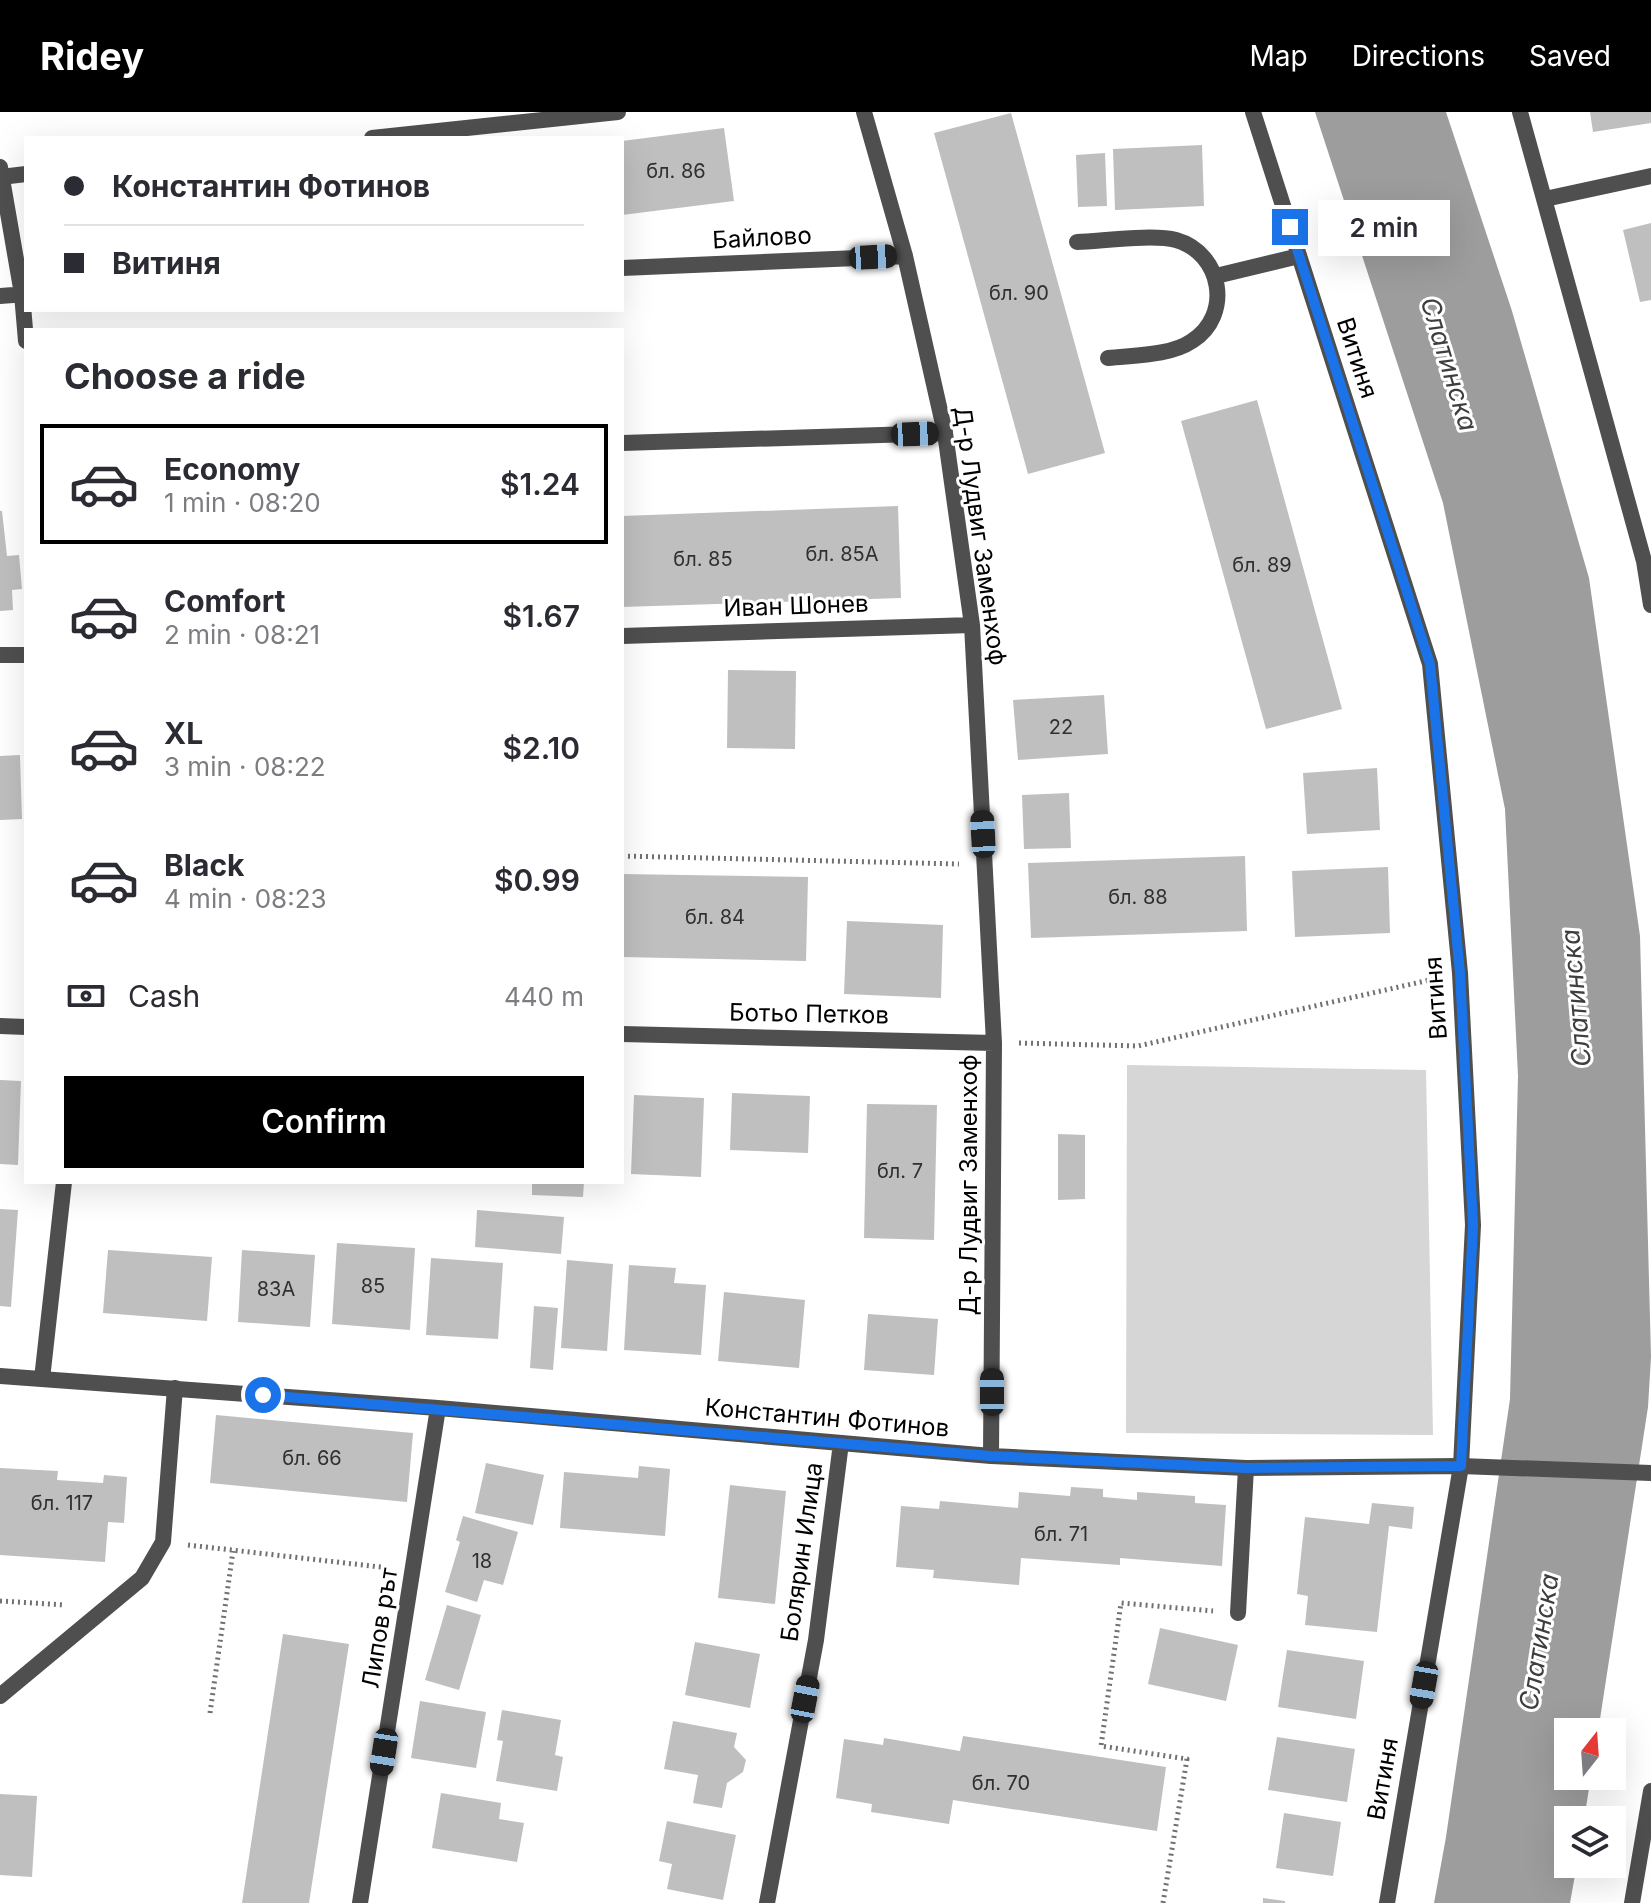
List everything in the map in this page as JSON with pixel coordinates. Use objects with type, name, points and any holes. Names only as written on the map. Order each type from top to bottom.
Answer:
[{"type":"street","points":[[391,136],[618,112]]},
{"type":"street","name":"Д-р Лудвиг Заменхоф","points":[[864,112],[905,256],[945,433],[972,625],[994,1043],[991,1456]]},
{"type":"street","name":"Витиня","points":[[1253,112],[1430,664],[1460,973],[1473,1225],[1461,1466],[1387,1903]]},
{"type":"street","points":[[1520,112],[1648,560],[1651,605]]},
{"type":"street","points":[[0,296],[24,294],[1,172],[24,174]]},
{"type":"street","points":[[1545,199],[1651,176]]},
{"type":"street","points":[[1077,242],[1174,239],[1199,253],[1216,276],[1218,295],[1215,314],[1206,330],[1191,343],[1173,350],[1108,358]]},
{"type":"street","name":"Байлово","points":[[624,268],[905,256]]},
{"type":"street","points":[[1216,276],[1299,256]]},
{"type":"street","points":[[624,443],[945,433]]},
{"type":"street","name":"Иван Шонев","points":[[624,636],[972,625]]},
{"type":"street","points":[[0,655],[24,655]]},
{"type":"street","points":[[0,1026],[24,1027]]},
{"type":"street","name":"Ботьо Петков","points":[[624,1034],[994,1043]]},
{"type":"street","points":[[42,1379],[64,1184]]},
{"type":"street","name":"Константин Фотинов","points":[[0,1376],[438,1408],[991,1456],[1246,1468],[1461,1466],[1650,1473]]},
{"type":"street","points":[[0,1696],[142,1578],[163,1542],[175,1388]]},
{"type":"street","name":"Липов рът","points":[[360,1903],[438,1408]]},
{"type":"street","name":"Болярин Илица","points":[[767,1903],[816,1640],[841,1443]]},
{"type":"street","points":[[1238,1613],[1246,1468]]},
{"type":"street","points":[[1632,1903],[1651,1791]]},
{"type":"path","points":[[624,856],[984,864]]},
{"type":"path","points":[[994,1043],[1138,1046],[1460,973]]},
{"type":"path","points":[[163,1542],[414,1571]]},
{"type":"path","points":[[210,1713],[233,1551]]},
{"type":"path","points":[[0,1601],[106,1608]]},
{"type":"path","points":[[1163,1903],[1187,1759],[1101,1746],[1121,1603],[1238,1613]]},
{"type":"shaded area","points":[[1127,1065],[1426,1070],[1433,1435],[1126,1433]]},
{"type":"water","name":"Слатинска","points":[[1315,112],[1446,112],[1512,311],[1589,578],[1640,936],[1651,1357],[1648,1407],[1600,1718],[1554,1718],[1554,1790],[1589,1790],[1586,1806],[1554,1806],[1554,1878],[1574,1878],[1570,1903],[1434,1903],[1510,1399],[1518,1076],[1505,809],[1443,503]]},
{"type":"building","points":[[1590,112],[1651,112],[1651,123],[1593,132]]},
{"type":"building","points":[[1011,113],[1105,453],[1028,474],[934,133]]},
{"type":"building","points":[[724,128],[734,201],[624,215],[624,141]]},
{"type":"building","points":[[1202,145],[1204,206],[1115,210],[1113,149]]},
{"type":"building","points":[[1105,153],[1107,206],[1078,207],[1076,155]]},
{"type":"building","points":[[1651,223],[1651,300],[1640,302],[1623,230]]},
{"type":"building","points":[[1257,400],[1342,709],[1266,729],[1181,421]]},
{"type":"building","points":[[898,506],[901,598],[624,607],[624,516]]},
{"type":"building","points":[[0,511],[7,556],[19,555],[22,589],[12,590],[13,610],[0,611]]},
{"type":"building","points":[[728,670],[796,671],[795,749],[727,748]]},
{"type":"building","points":[[1104,695],[1108,754],[1018,760],[1013,700]]},
{"type":"building","points":[[20,755],[22,819],[0,820],[0,756]]},
{"type":"building","points":[[1377,768],[1380,830],[1307,834],[1303,773]]},
{"type":"building","points":[[1069,793],[1071,848],[1024,849],[1022,795]]},
{"type":"building","points":[[1245,856],[1247,931],[1031,938],[1028,863]]},
{"type":"building","points":[[1388,867],[1390,933],[1295,937],[1292,871]]},
{"type":"building","points":[[624,874],[808,877],[806,961],[624,957]]},
{"type":"building","points":[[847,921],[943,925],[941,998],[844,994]]},
{"type":"building","points":[[0,1080],[21,1081],[18,1165],[0,1164]]},
{"type":"building","points":[[732,1093],[810,1096],[808,1153],[730,1150]]},
{"type":"building","points":[[634,1095],[704,1098],[701,1177],[631,1174]]},
{"type":"building","points":[[867,1104],[937,1105],[934,1240],[864,1238]]},
{"type":"building","points":[[1058,1134],[1085,1135],[1085,1199],[1058,1200]]},
{"type":"building","points":[[532,1184],[584,1184],[583,1197],[532,1195]]},
{"type":"building","points":[[0,1209],[18,1210],[11,1307],[0,1306]]},
{"type":"building","points":[[477,1210],[564,1217],[561,1254],[475,1247]]},
{"type":"building","points":[[337,1243],[415,1248],[410,1330],[332,1324]]},
{"type":"building","points":[[108,1250],[212,1257],[207,1321],[103,1313]]},
{"type":"building","points":[[242,1250],[315,1255],[310,1327],[238,1322]]},
{"type":"building","points":[[431,1258],[503,1263],[498,1339],[426,1335]]},
{"type":"building","points":[[567,1260],[613,1264],[607,1351],[561,1348]]},
{"type":"building","points":[[629,1265],[676,1268],[674,1283],[706,1285],[701,1355],[624,1350]]},
{"type":"building","points":[[724,1292],[805,1300],[799,1368],[718,1361]]},
{"type":"building","points":[[534,1306],[558,1308],[553,1370],[530,1368]]},
{"type":"building","points":[[868,1314],[938,1319],[934,1375],[864,1370]]},
{"type":"building","points":[[216,1415],[413,1433],[407,1502],[210,1483]]},
{"type":"building","points":[[486,1463],[544,1475],[533,1525],[475,1513]]},
{"type":"building","points":[[639,1466],[670,1469],[665,1536],[560,1528],[564,1472],[638,1478]]},
{"type":"building","points":[[0,1468],[58,1471],[57,1480],[103,1483],[104,1475],[127,1477],[124,1523],[108,1522],[105,1562],[0,1555]]},
{"type":"building","points":[[730,1485],[786,1491],[775,1604],[718,1598]]},
{"type":"building","points":[[1071,1487],[1103,1489],[1103,1497],[1137,1500],[1137,1492],[1195,1496],[1195,1503],[1226,1505],[1222,1566],[1120,1558],[1120,1565],[1021,1558],[1019,1585],[933,1578],[934,1570],[896,1567],[901,1506],[939,1509],[940,1501],[1018,1508],[1019,1492],[1070,1496]]},
{"type":"building","points":[[1372,1503],[1414,1507],[1412,1529],[1389,1526],[1377,1632],[1305,1625],[1308,1596],[1297,1594],[1305,1517],[1369,1524]]},
{"type":"building","points":[[463,1516],[518,1532],[503,1585],[484,1580],[477,1602],[445,1592],[460,1542],[456,1540]]},
{"type":"building","points":[[447,1605],[481,1615],[459,1690],[425,1680]]},
{"type":"building","points":[[1160,1628],[1238,1645],[1226,1701],[1148,1684]]},
{"type":"building","points":[[283,1634],[349,1644],[309,1903],[242,1903]]},
{"type":"building","points":[[695,1642],[760,1654],[750,1708],[685,1695]]},
{"type":"building","points":[[1287,1650],[1364,1661],[1356,1719],[1278,1707]]},
{"type":"building","points":[[420,1701],[486,1712],[476,1768],[411,1758]]},
{"type":"building","points":[[502,1710],[561,1720],[555,1755],[563,1757],[557,1791],[496,1781],[503,1741],[497,1740]]},
{"type":"building","points":[[673,1721],[737,1733],[734,1747],[746,1760],[743,1772],[727,1783],[722,1808],[693,1803],[698,1775],[664,1769]]},
{"type":"building","points":[[963,1736],[1166,1767],[1157,1831],[953,1800],[949,1824],[871,1812],[872,1804],[836,1798],[844,1739],[883,1745],[884,1738],[960,1751]]},
{"type":"building","points":[[1277,1737],[1355,1749],[1347,1802],[1268,1790]]},
{"type":"building","points":[[441,1793],[501,1803],[499,1819],[524,1823],[517,1862],[432,1848]]},
{"type":"building","points":[[0,1794],[37,1796],[32,1877],[0,1875]]},
{"type":"building","points":[[1284,1813],[1341,1822],[1333,1876],[1276,1868]]},
{"type":"building","points":[[667,1821],[736,1835],[723,1900],[667,1889],[672,1864],[659,1861]]},
{"type":"building","points":[[1263,1898],[1285,1901],[1285,1903],[1263,1903]]},
{"type":"route","points":[[263,1395],[991,1456],[1246,1468],[1461,1466],[1473,1225],[1460,973],[1430,664],[1290,227]]}]
